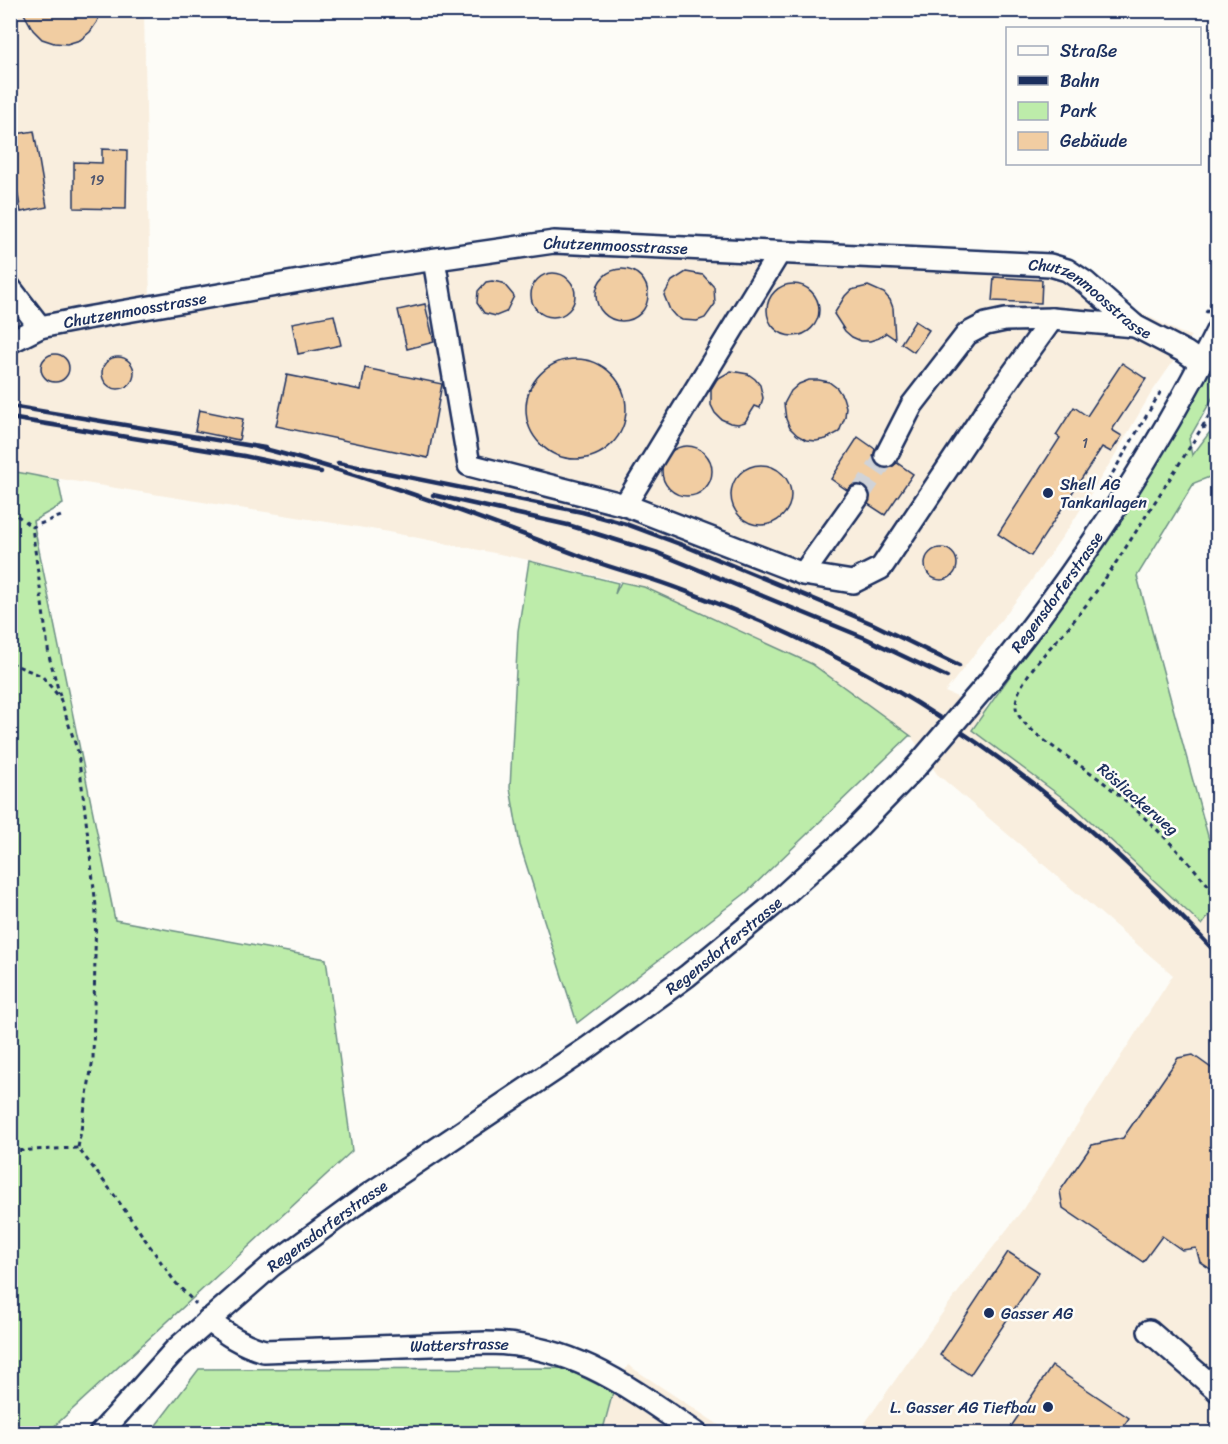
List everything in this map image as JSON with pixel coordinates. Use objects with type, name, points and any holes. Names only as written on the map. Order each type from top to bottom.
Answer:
[{"type":"street","name":"Chutzenmoosstrasse","points":[[10,342],[40,327],[434,260],[554,242],[1050,265],[1067,270],[1085,282],[1135,326],[1201,363]]},
{"type":"street","points":[[625,505],[778,254]]},
{"type":"street","points":[[434,260],[469,465],[625,505],[803,574],[853,582],[881,568],[990,405],[1052,319]]},
{"type":"street","points":[[10,288],[40,327]]},
{"type":"street","points":[[886,456],[912,405],[967,334],[986,324],[1005,320],[1052,319],[1135,326]]},
{"type":"street","name":"Regensdorferstrasse","points":[[100,1434],[176,1350],[271,1266],[303,1241],[590,1047],[687,976],[772,906],[853,832],[916,767],[1024,638],[1129,486],[1201,363],[1218,329]]},
{"type":"street","points":[[803,574],[858,497]]},
{"type":"street","name":"Watterstrasse","points":[[208,1320],[235,1340],[264,1351],[486,1343],[510,1343],[535,1347],[567,1356],[596,1368],[629,1387],[697,1434]]},
{"type":"street","points":[[1149,1331],[1218,1390]]},
{"type":"path","points":[[1106,483],[1164,387]]},
{"type":"path","points":[[1202,428],[1218,399]]},
{"type":"path","points":[[1202,428],[1218,424]]},
{"type":"path","name":"Rösliackerweg","points":[[1202,428],[1127,545],[1073,621],[1029,674],[1016,699],[1017,713],[1033,730],[1101,780],[1152,824],[1218,897]]},
{"type":"path","points":[[10,510],[32,527],[49,656],[78,752],[96,906],[93,1059],[78,1148],[175,1282],[208,1320]]},
{"type":"path","points":[[32,527],[61,516]]},
{"type":"path","points":[[10,663],[42,676],[60,698]]},
{"type":"path","points":[[10,1151],[78,1148]]},
{"type":"shaded area","points":[[10,11],[144,11],[150,301],[551,236],[1056,257],[1128,306],[1191,336],[1150,395],[1072,523],[1029,584],[945,692],[994,712],[1176,858],[1217,908],[1217,1433],[858,1433],[948,1305],[1023,1209],[1173,975],[937,774],[911,736],[812,666],[644,587],[529,560],[383,531],[11,471]]},
{"type":"shaded area","points":[[628,1365],[731,1433],[602,1434],[613,1392]]},
{"type":"green space","points":[[1217,349],[1217,390],[1189,439],[1192,456],[1209,433],[1217,430],[1217,474],[1194,483],[1137,576],[1217,869],[1217,905],[1202,925],[1075,807],[972,730],[1117,524],[1194,395]]},
{"type":"green space","points":[[11,471],[58,480],[63,504],[33,521],[115,920],[326,959],[352,1151],[48,1432],[10,1433]]},
{"type":"green space","points":[[529,561],[618,583],[615,594],[621,582],[644,587],[812,664],[911,736],[747,892],[577,1023],[520,845],[510,788],[518,631]]},
{"type":"green space","points":[[564,1368],[613,1392],[602,1433],[150,1433],[199,1369]]},
{"type":"building","points":[[22,10],[101,10],[90,32],[80,40],[67,44],[42,39],[33,30]]},
{"type":"building","points":[[34,131],[47,207],[21,212],[10,152],[10,135]]},
{"type":"building","points":[[102,149],[127,150],[126,209],[74,208],[74,162],[102,163]]},
{"type":"building","points":[[622,269],[632,271],[640,277],[646,285],[648,295],[646,305],[640,313],[632,319],[622,321],[612,319],[604,313],[598,305],[596,295],[598,285],[604,277],[612,271]]},
{"type":"building","points":[[686,272],[703,275],[714,287],[715,304],[705,318],[697,321],[682,320],[675,316],[664,295],[672,281]]},
{"type":"building","points":[[553,273],[568,280],[575,295],[568,310],[553,317],[538,310],[531,295],[538,280]]},
{"type":"building","points":[[994,277],[1042,280],[1041,303],[992,301]]},
{"type":"building","points":[[486,282],[503,283],[514,296],[506,312],[496,316],[484,313],[477,303],[478,291]]},
{"type":"building","points":[[793,284],[803,286],[811,292],[817,300],[819,310],[817,320],[811,328],[803,334],[793,336],[783,334],[775,328],[769,320],[767,310],[769,300],[775,292],[783,286]]},
{"type":"building","points":[[868,286],[884,293],[890,300],[893,308],[895,339],[886,333],[870,341],[861,341],[845,331],[834,314],[851,290]]},
{"type":"building","points":[[425,304],[434,342],[407,349],[398,310]]},
{"type":"building","points":[[334,315],[341,345],[298,354],[292,323]]},
{"type":"building","points":[[915,321],[929,330],[914,352],[901,343]]},
{"type":"building","points":[[55,354],[65,358],[69,368],[65,378],[55,382],[45,378],[41,368],[45,358]]},
{"type":"building","points":[[118,357],[129,362],[134,373],[129,384],[118,389],[107,384],[102,373],[107,362]]},
{"type":"building","points":[[576,359],[595,363],[611,374],[622,390],[626,409],[622,428],[611,444],[595,455],[576,459],[557,455],[541,444],[530,428],[526,409],[530,390],[541,374],[557,363]]},
{"type":"building","name":"Shell AG Tankanlagen","points":[[1122,363],[1146,379],[1112,430],[1122,436],[1111,452],[1102,447],[1031,556],[998,534],[1060,438],[1056,435],[1074,407],[1087,416]]},
{"type":"building","points":[[365,368],[442,384],[428,458],[276,426],[287,375],[361,390]]},
{"type":"building","points":[[731,371],[748,374],[755,379],[760,385],[763,398],[760,408],[755,406],[745,422],[738,424],[721,419],[711,405],[711,389],[717,379]]},
{"type":"building","points":[[809,380],[829,382],[837,388],[846,407],[839,432],[816,441],[806,440],[790,428],[784,404],[791,391],[799,384]]},
{"type":"building","points":[[199,410],[243,419],[239,440],[195,431]]},
{"type":"building","points":[[858,437],[875,449],[873,457],[880,467],[887,469],[897,463],[913,474],[885,515],[868,504],[870,492],[865,486],[853,485],[847,490],[831,479]]},
{"type":"building","points":[[687,446],[696,448],[707,457],[712,471],[710,480],[701,491],[687,496],[678,494],[667,485],[662,471],[664,462],[673,451]]},
{"type":"building","points":[[761,465],[782,474],[791,495],[782,516],[761,525],[740,516],[731,495],[740,474]]},
{"type":"building","points":[[941,548],[952,553],[957,564],[952,575],[941,580],[930,575],[925,564],[930,553]]},
{"type":"building","points":[[1193,1055],[1218,1073],[1218,1274],[1200,1262],[1196,1248],[1182,1250],[1162,1236],[1143,1262],[1063,1208],[1060,1191],[1092,1145],[1123,1138],[1178,1058]]},
{"type":"building","name":"Gasser AG","points":[[1008,1252],[1039,1272],[970,1375],[940,1355]]},
{"type":"building","points":[[1052,1366],[1129,1418],[1118,1434],[1006,1434]]},
{"type":"tunnel","points":[[858,497],[886,456]]},
{"type":"railway","points":[[10,406],[265,448]]},
{"type":"railway","points":[[10,418],[244,456],[321,472]]},
{"type":"railway","points":[[257,447],[383,484],[596,562],[679,589],[760,621],[825,651],[887,685],[948,723],[1063,807],[1117,854],[1218,955]]},
{"type":"railway","points":[[338,463],[582,512],[626,524],[873,624],[959,666]]},
{"type":"railway","points":[[433,495],[568,525],[658,553],[865,638],[947,677]]},
{"type":"place","name":"Shell AG Tankanlagen","points":[[1048,493]]},
{"type":"place","name":"Gasser AG","points":[[989,1313]]},
{"type":"place","name":"L. Gasser AG Tiefbau","points":[[1048,1407]]}]
